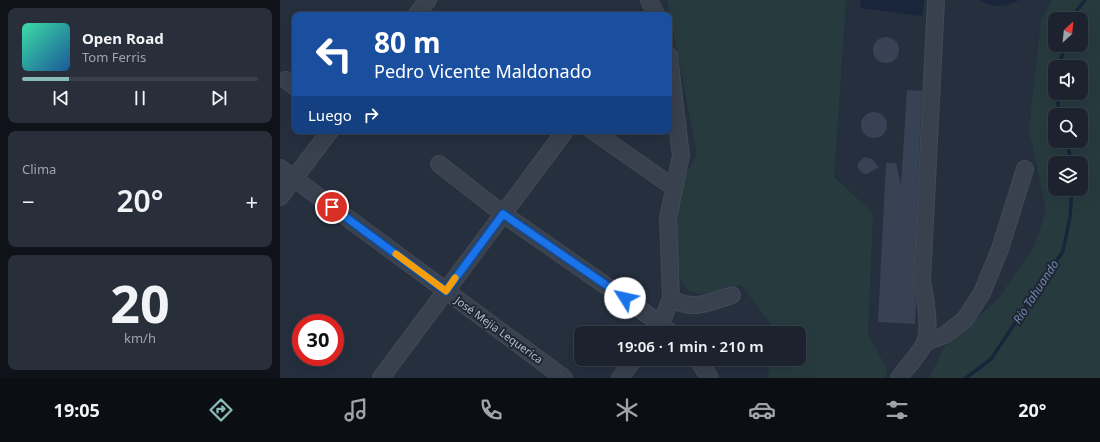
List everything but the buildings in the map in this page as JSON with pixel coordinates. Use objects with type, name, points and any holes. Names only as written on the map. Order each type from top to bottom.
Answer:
[{"type":"street","points":[[899,378],[925,342],[928,316],[927,303],[922,281],[936,0]]},
{"type":"street","points":[[663,326],[672,298],[668,218],[673,187],[681,156],[672,81]]},
{"type":"street","points":[[280,197],[328,134]]},
{"type":"street","points":[[381,378],[563,134]]},
{"type":"street","points":[[597,134],[673,187]]},
{"type":"street","points":[[439,164],[503,214],[657,326]]},
{"type":"street","name":"José Mejia Lequerica","points":[[280,168],[564,378]]},
{"type":"street","points":[[925,342],[945,335],[965,319],[982,292],[1000,249],[1025,169]]},
{"type":"street","points":[[672,298],[678,303],[699,306],[732,295]]},
{"type":"street","points":[[620,378],[629,366]]},
{"type":"street","points":[[702,366],[710,378]]},
{"type":"green space","points":[[667,0],[846,0],[834,177],[873,213],[868,334],[887,369],[886,378],[768,378],[769,366],[806,366],[806,326],[771,326],[771,324],[742,286],[727,286],[714,294],[698,293],[690,291],[680,279],[672,217],[679,188],[697,154],[672,26],[672,12],[669,12]]},
{"type":"green space","points":[[1052,0],[1100,0],[1100,378],[929,378],[944,348],[998,299],[1034,247],[1046,211],[1029,129],[1041,20]]},
{"type":"water","points":[[861,0],[924,0],[922,16],[860,8]]},
{"type":"water","points":[[980,0],[1019,0],[1004,6],[995,6]]},
{"type":"waterway","name":"Río Tahuando","points":[[1076,12],[1085,0]]},
{"type":"waterway","name":"Río Tahuando","points":[[1061,60],[1063,52]]},
{"type":"waterway","name":"Río Tahuando","points":[[1058,100],[1058,108]]},
{"type":"waterway","name":"Río Tahuando","points":[[1068,148],[1070,156]]},
{"type":"waterway","name":"Río Tahuando","points":[[966,378],[991,359],[1063,251],[1070,217],[1072,196]]},
{"type":"slow traffic","points":[[396,254],[446,291],[455,278]]},
{"type":"route","points":[[332,207],[446,291],[503,214],[625,298]]}]
